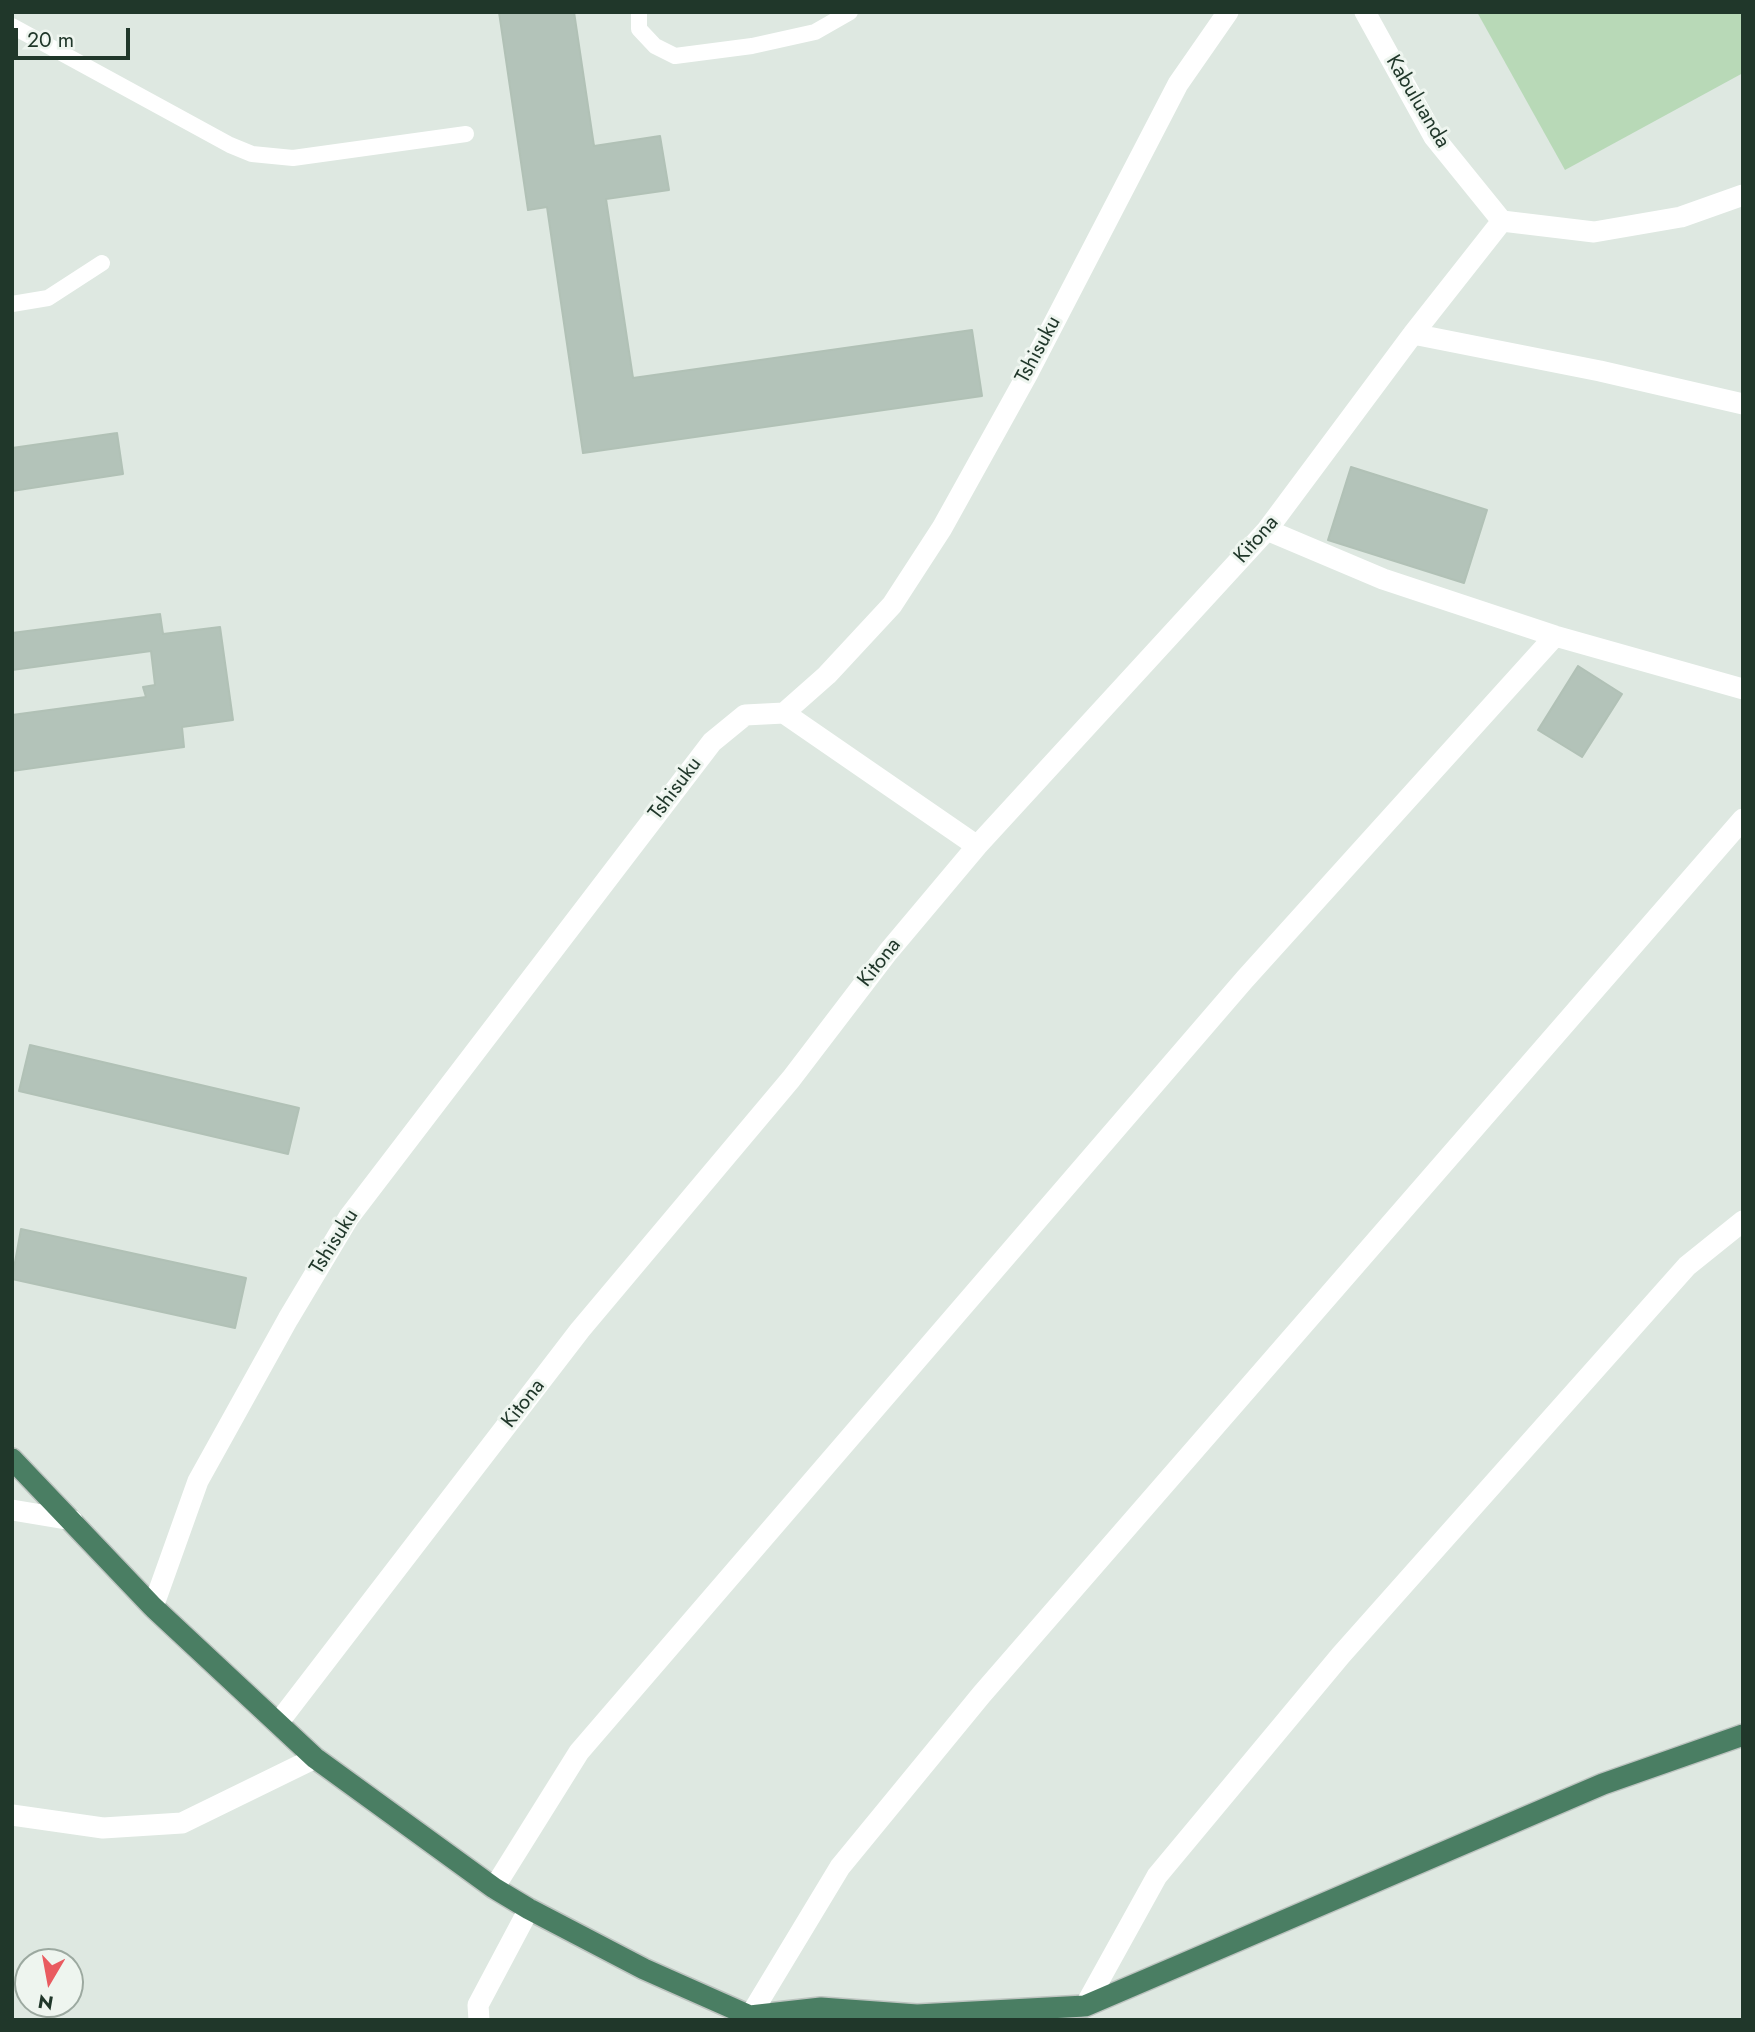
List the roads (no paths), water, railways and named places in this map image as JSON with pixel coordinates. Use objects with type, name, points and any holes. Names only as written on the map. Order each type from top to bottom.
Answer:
[{"type":"highway","points":[[12,1459],[153,1607],[314,1758],[494,1888],[528,1909],[644,1969],[750,2016],[821,2008],[917,2015],[1084,2006],[1603,1784],[1743,1735]]},
{"type":"street","name":"Tshisuku","points":[[153,1607],[198,1480],[288,1318],[349,1217],[712,742],[746,715],[784,713],[827,675],[892,605],[942,528],[1027,375],[1178,85],[1228,12]]},
{"type":"street","name":"Kabuluanda","points":[[1365,12],[1434,137],[1502,220]]},
{"type":"street","points":[[1502,220],[1594,232],[1681,217],[1743,195]]},
{"type":"street","name":"Kitona","points":[[278,1723],[580,1330],[791,1079],[888,951],[977,846],[1267,530],[1502,220]]},
{"type":"street","points":[[1413,334],[1600,371],[1743,404]]},
{"type":"street","points":[[1267,530],[1383,579],[1555,636],[1743,689]]},
{"type":"street","points":[[494,1888],[579,1752],[1245,979],[1555,636]]},
{"type":"street","points":[[784,713],[977,846]]},
{"type":"street","points":[[750,2016],[840,1867],[982,1694],[1743,819]]},
{"type":"street","points":[[1084,2006],[1157,1876],[1341,1655],[1687,1266],[1743,1222]]},
{"type":"street","points":[[12,1510],[72,1520]]},
{"type":"street","points":[[12,1815],[103,1828],[182,1823],[314,1758]]},
{"type":"street","points":[[479,2020],[478,2005],[528,1909]]},
{"type":"lane","points":[[639,12],[639,29],[655,46],[675,56],[752,46],[815,32],[850,12]]},
{"type":"lane","points":[[12,26],[230,145],[252,154],[293,158],[466,134]]},
{"type":"lane","points":[[12,304],[48,298],[102,263]]}]
